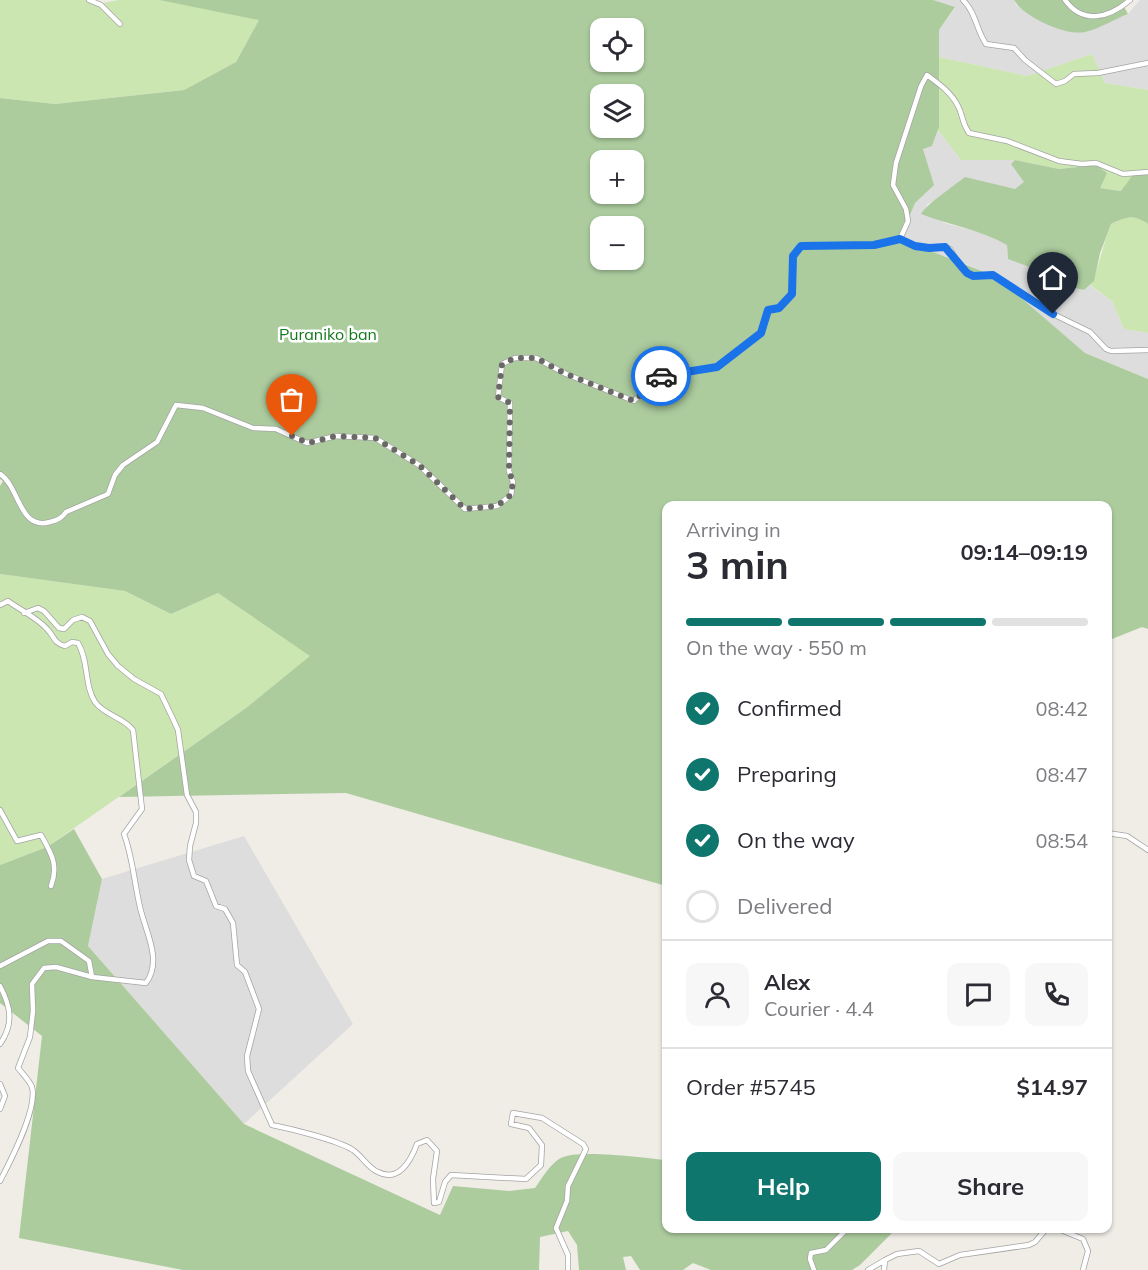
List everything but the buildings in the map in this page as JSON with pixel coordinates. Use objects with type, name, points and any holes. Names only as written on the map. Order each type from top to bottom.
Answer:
[{"type":"street","points":[[89,0],[101,5],[120,24]]},
{"type":"street","points":[[963,0],[971,9],[976,19],[977,30],[986,44],[1014,48],[1024,60],[1056,84],[1074,74],[1098,73],[1148,63]]},
{"type":"street","points":[[1065,0],[1080,15],[1088,17],[1114,13],[1130,0]]},
{"type":"street","points":[[900,239],[908,221],[906,209],[893,185],[896,163],[921,86],[927,75],[945,88],[955,101],[960,108],[961,122],[969,133],[1007,141],[1059,161],[1096,163],[1123,174],[1148,172]]},
{"type":"street","points":[[0,474],[11,485],[24,513],[33,521],[42,524],[62,518],[66,512],[108,494],[115,475],[123,465],[157,442],[176,405],[203,408],[253,428],[276,429],[308,443],[336,436],[375,438],[419,465],[465,509],[497,506],[511,495],[513,482],[509,471],[510,403],[498,397],[502,364],[515,358],[536,358],[566,374],[634,401],[658,377],[717,367],[761,333],[768,310],[779,308],[792,294],[793,256],[801,246],[874,245],[900,239],[915,246],[945,247],[967,273],[973,276],[993,275],[1053,314],[1090,332],[1106,349],[1111,351],[1148,350]]},
{"type":"street","points":[[0,605],[8,602],[48,630],[54,641],[59,644],[65,646],[72,642],[78,643],[83,655],[92,697],[97,705],[127,722],[133,730],[142,809],[124,834],[132,854],[140,909],[151,937],[153,974],[146,983],[92,977],[56,968],[44,968],[32,984],[33,1011],[30,1037],[18,1068],[32,1087],[32,1101],[19,1146],[0,1181]]},
{"type":"street","points":[[24,613],[38,608],[44,611],[59,628],[64,629],[73,620],[82,617],[90,621],[108,654],[118,666],[134,679],[161,694],[164,700],[178,730],[187,795],[196,812],[189,860],[194,876],[206,881],[216,906],[225,909],[233,923],[237,965],[245,972],[259,1009],[247,1056],[248,1071],[272,1125],[303,1132],[353,1150],[378,1173],[393,1174],[406,1168],[412,1160],[417,1144],[427,1140],[437,1151],[433,1179],[434,1203],[439,1202],[445,1182],[451,1175],[526,1179],[541,1165],[542,1145],[529,1128],[511,1124],[513,1113],[542,1118],[583,1144],[586,1149],[568,1186],[567,1201],[556,1228],[568,1255],[568,1270]]},
{"type":"street","points":[[0,810],[17,841],[41,835],[55,861],[56,874],[51,886]]},
{"type":"street","points":[[1112,834],[1127,836],[1148,850]]},
{"type":"street","points":[[0,966],[48,941],[61,941],[89,961],[92,977]]},
{"type":"street","points":[[0,986],[9,1003],[9,1031],[0,1044]]},
{"type":"street","points":[[0,1084],[5,1096],[0,1109]]},
{"type":"street","points":[[814,1270],[810,1259],[811,1253],[826,1250],[843,1233]]},
{"type":"street","points":[[868,1270],[897,1254],[919,1251],[939,1264],[960,1255],[1029,1245],[1043,1233]]},
{"type":"street","points":[[1068,1233],[1083,1239],[1088,1251],[1083,1270]]},
{"type":"street","points":[[884,1270],[885,1260]]},
{"type":"shaded area","points":[[933,0],[1014,0],[1016,5],[1083,32],[1128,14],[1140,0],[1148,0],[1148,90],[1105,83],[1092,54],[1027,76],[939,57],[939,30],[955,8]]},
{"type":"shaded area","points":[[938,130],[960,159],[1015,160],[1011,164],[1025,182],[1015,189],[999,187],[950,189],[926,205],[944,223],[990,235],[1007,245],[1008,259],[1051,275],[1071,287],[1084,290],[1089,285],[1112,301],[1124,329],[1148,333],[1148,379],[1085,353],[993,275],[900,239],[915,203],[933,185],[923,148],[932,146]]},
{"type":"shaded area","points":[[244,836],[353,1024],[244,1124],[88,946],[102,879]]},
{"type":"green space","points":[[0,0],[91,0],[98,4],[118,0],[159,0],[260,19],[236,62],[184,90],[55,104],[0,98]]},
{"type":"green space","name":"Puraniko ban","points":[[159,0],[933,0],[955,7],[939,30],[939,127],[932,146],[923,149],[934,185],[915,203],[900,239],[997,277],[1085,353],[1148,379],[1148,629],[1142,627],[1112,639],[1112,501],[662,501],[662,885],[346,793],[119,797],[246,708],[310,656],[218,593],[171,614],[125,591],[0,574],[0,486],[3,481],[0,479],[0,98],[55,104],[184,90],[236,62],[259,20]]},
{"type":"green space","points":[[1014,0],[1125,0],[1122,3],[1128,14],[1096,29],[1085,32],[1067,31],[1036,19],[1026,13]]},
{"type":"green space","points":[[1092,54],[1105,83],[1148,90],[1148,173],[1122,191],[1100,188],[1096,165],[1059,169],[1015,160],[961,160],[938,130],[939,57],[1027,76]]},
{"type":"green space","points":[[1015,160],[1059,169],[1096,165],[1107,173],[1100,188],[1121,191],[1132,176],[1148,173],[1148,224],[1130,218],[1111,224],[1100,253],[1094,281],[1084,290],[1070,287],[1051,275],[1008,259],[1007,245],[997,240],[921,214],[965,177],[1015,189],[1024,182],[1011,164]]},
{"type":"green space","points":[[1139,217],[1148,224],[1148,333],[1124,329],[1112,301],[1090,285],[1111,224],[1124,218]]},
{"type":"green space","points":[[0,574],[125,591],[171,614],[218,593],[311,656],[246,708],[47,847],[0,865]]},
{"type":"green space","points":[[74,829],[102,879],[88,946],[244,1124],[440,1215],[453,1186],[509,1191],[535,1188],[559,1159],[579,1154],[594,1154],[662,1160],[662,1233],[892,1233],[852,1270],[711,1270],[693,1263],[683,1270],[640,1270],[631,1256],[623,1257],[626,1270],[579,1270],[577,1245],[568,1231],[540,1237],[539,1270],[183,1270],[19,1238],[42,1036],[0,1003],[0,865],[47,847]]},
{"type":"way so far","points":[[292,436],[308,443],[336,436],[375,438],[419,465],[465,509],[497,506],[511,495],[513,482],[509,471],[510,403],[498,397],[502,364],[515,358],[536,358],[566,374],[634,401],[661,376]]},
{"type":"route","points":[[661,376],[717,367],[761,333],[768,310],[779,308],[792,294],[793,256],[801,246],[874,245],[900,239],[915,246],[945,247],[950,249],[961,268],[967,273],[973,276],[993,275],[1053,314]]}]
